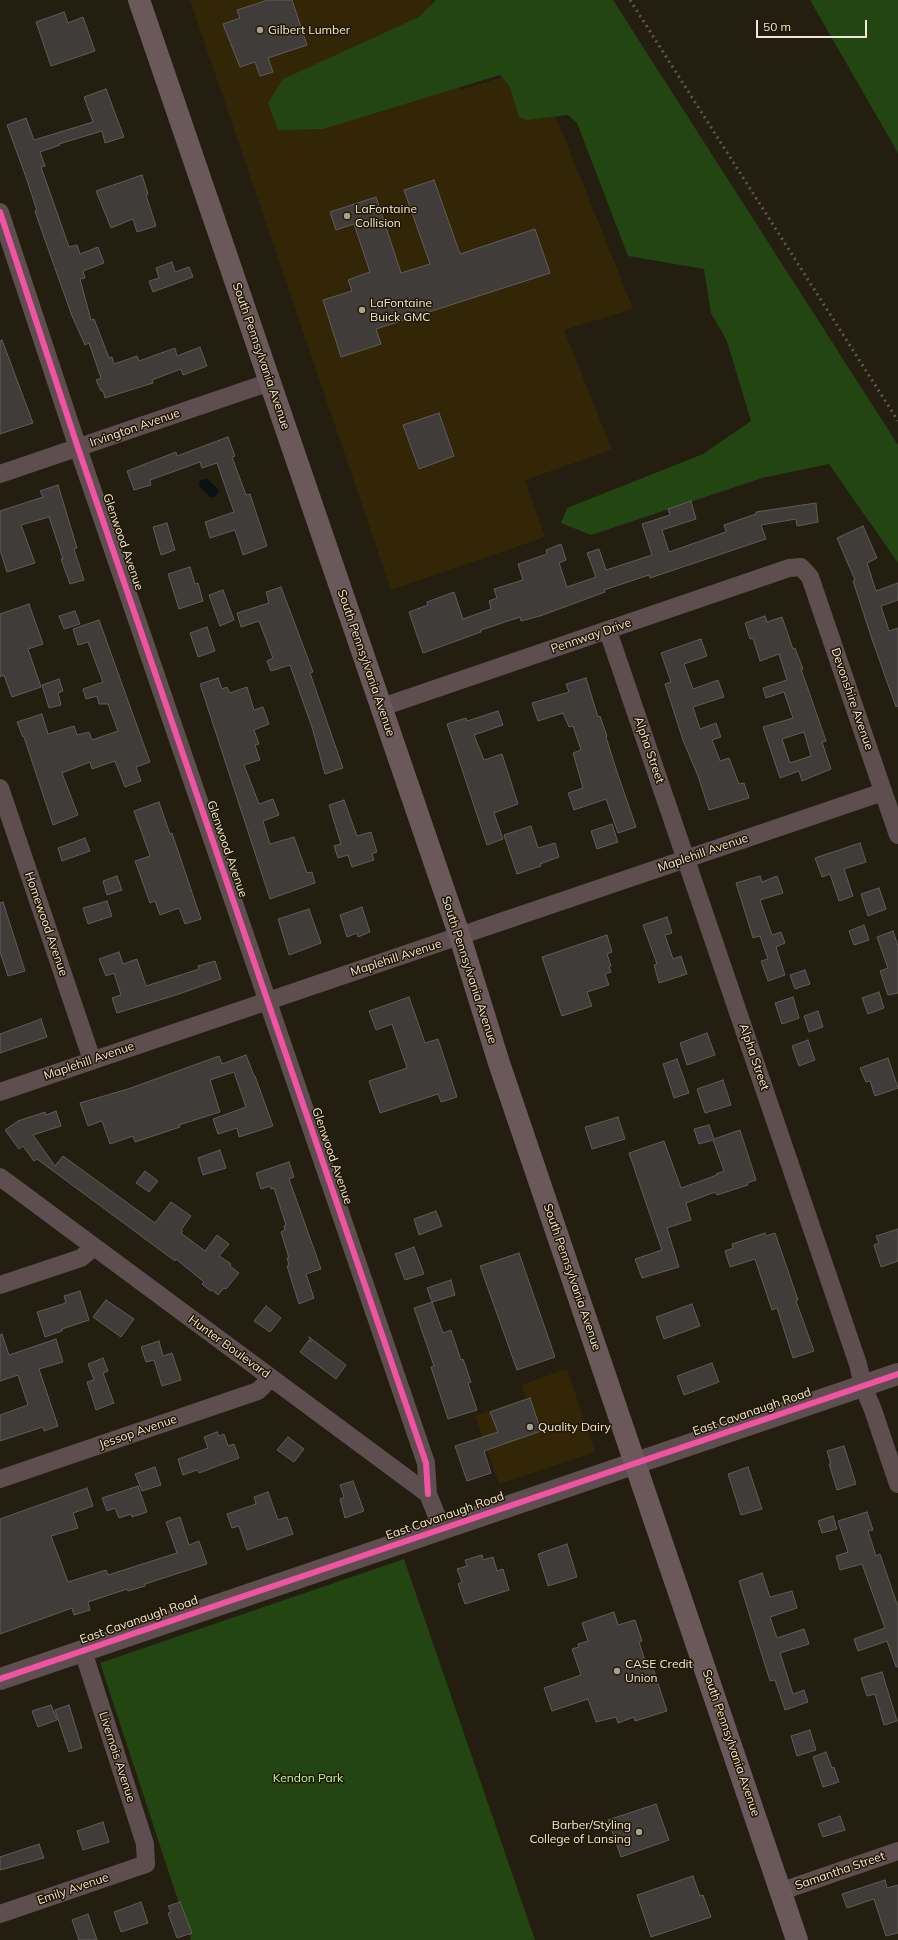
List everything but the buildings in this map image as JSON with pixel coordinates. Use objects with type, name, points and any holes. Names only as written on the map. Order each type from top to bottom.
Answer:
[{"type":"main road","name":"South Pennsylvania Avenue","points":[[139,0],[382,707],[460,937],[501,1069],[782,1891],[797,1940]]},
{"type":"street","name":"Glenwood Avenue","points":[[0,212],[78,448],[426,1463],[428,1494]]},
{"type":"street","name":"Irvington Avenue","points":[[0,474],[270,382]]},
{"type":"street","name":"Pennway Drive","points":[[382,707],[789,568],[802,567]]},
{"type":"street","name":"Devonshire Avenue","points":[[802,567],[810,577],[898,834]]},
{"type":"street","name":"Alpha Street","points":[[608,631],[853,1349],[863,1386],[873,1410],[898,1484]]},
{"type":"street","name":"Homewood Avenue","points":[[0,788],[92,1060]]},
{"type":"street","name":"Maplehill Avenue","points":[[0,1092],[884,792]]},
{"type":"street","name":"Hunter Boulevard","points":[[0,1177],[428,1494]]},
{"type":"street","points":[[0,1285],[81,1258],[94,1247]]},
{"type":"street","name":"East Cavanaugh Road","points":[[0,1679],[635,1462],[898,1374]]},
{"type":"street","name":"Jessop Avenue","points":[[0,1479],[258,1391],[271,1378]]},
{"type":"street","points":[[428,1494],[442,1529]]},
{"type":"street","name":"Livernois Avenue","points":[[83,1651],[145,1844],[146,1864]]},
{"type":"street","name":"Samantha Street","points":[[782,1891],[898,1851]]},
{"type":"street","name":"Emily Avenue","points":[[0,1914],[146,1864]]},
{"type":"shaded area","points":[[190,0],[430,0],[460,90],[536,67],[633,309],[564,330],[612,450],[525,480],[545,537],[391,590]]},
{"type":"shaded area","points":[[207,479],[218,489],[219,491],[215,497],[210,497],[199,486],[200,481]]},
{"type":"shaded area","points":[[567,1369],[595,1452],[499,1484],[475,1416],[526,1398],[521,1385]]},
{"type":"green space","points":[[436,0],[613,0],[898,445],[898,563],[829,464],[762,478],[591,535],[561,523],[567,508],[703,454],[751,421],[727,341],[711,313],[704,269],[628,256],[577,123],[568,115],[527,120],[519,117],[510,87],[500,75],[323,129],[278,130],[268,103],[283,79],[419,17]]},
{"type":"green space","points":[[810,0],[898,0],[898,153]]},
{"type":"green space","name":"Kendon Park","points":[[404,1559],[535,1940],[191,1940],[100,1663]]},
{"type":"railway","points":[[630,0],[898,421]]},
{"type":"cycle path","points":[[0,212],[78,448],[426,1463],[428,1494]]},
{"type":"cycle path","points":[[0,1679],[898,1374]]},
{"type":"place","name":"Gilbert Lumber","points":[[260,30]]},
{"type":"place","name":"LaFontaine Collision","points":[[347,216]]},
{"type":"place","name":"LaFontaine Buick GMC","points":[[362,310]]},
{"type":"place","name":"Quality Dairy","points":[[530,1427]]},
{"type":"place","name":"CASE Credit Union","points":[[617,1671]]},
{"type":"place","name":"Barber/Styling College of Lansing","points":[[639,1832]]}]
